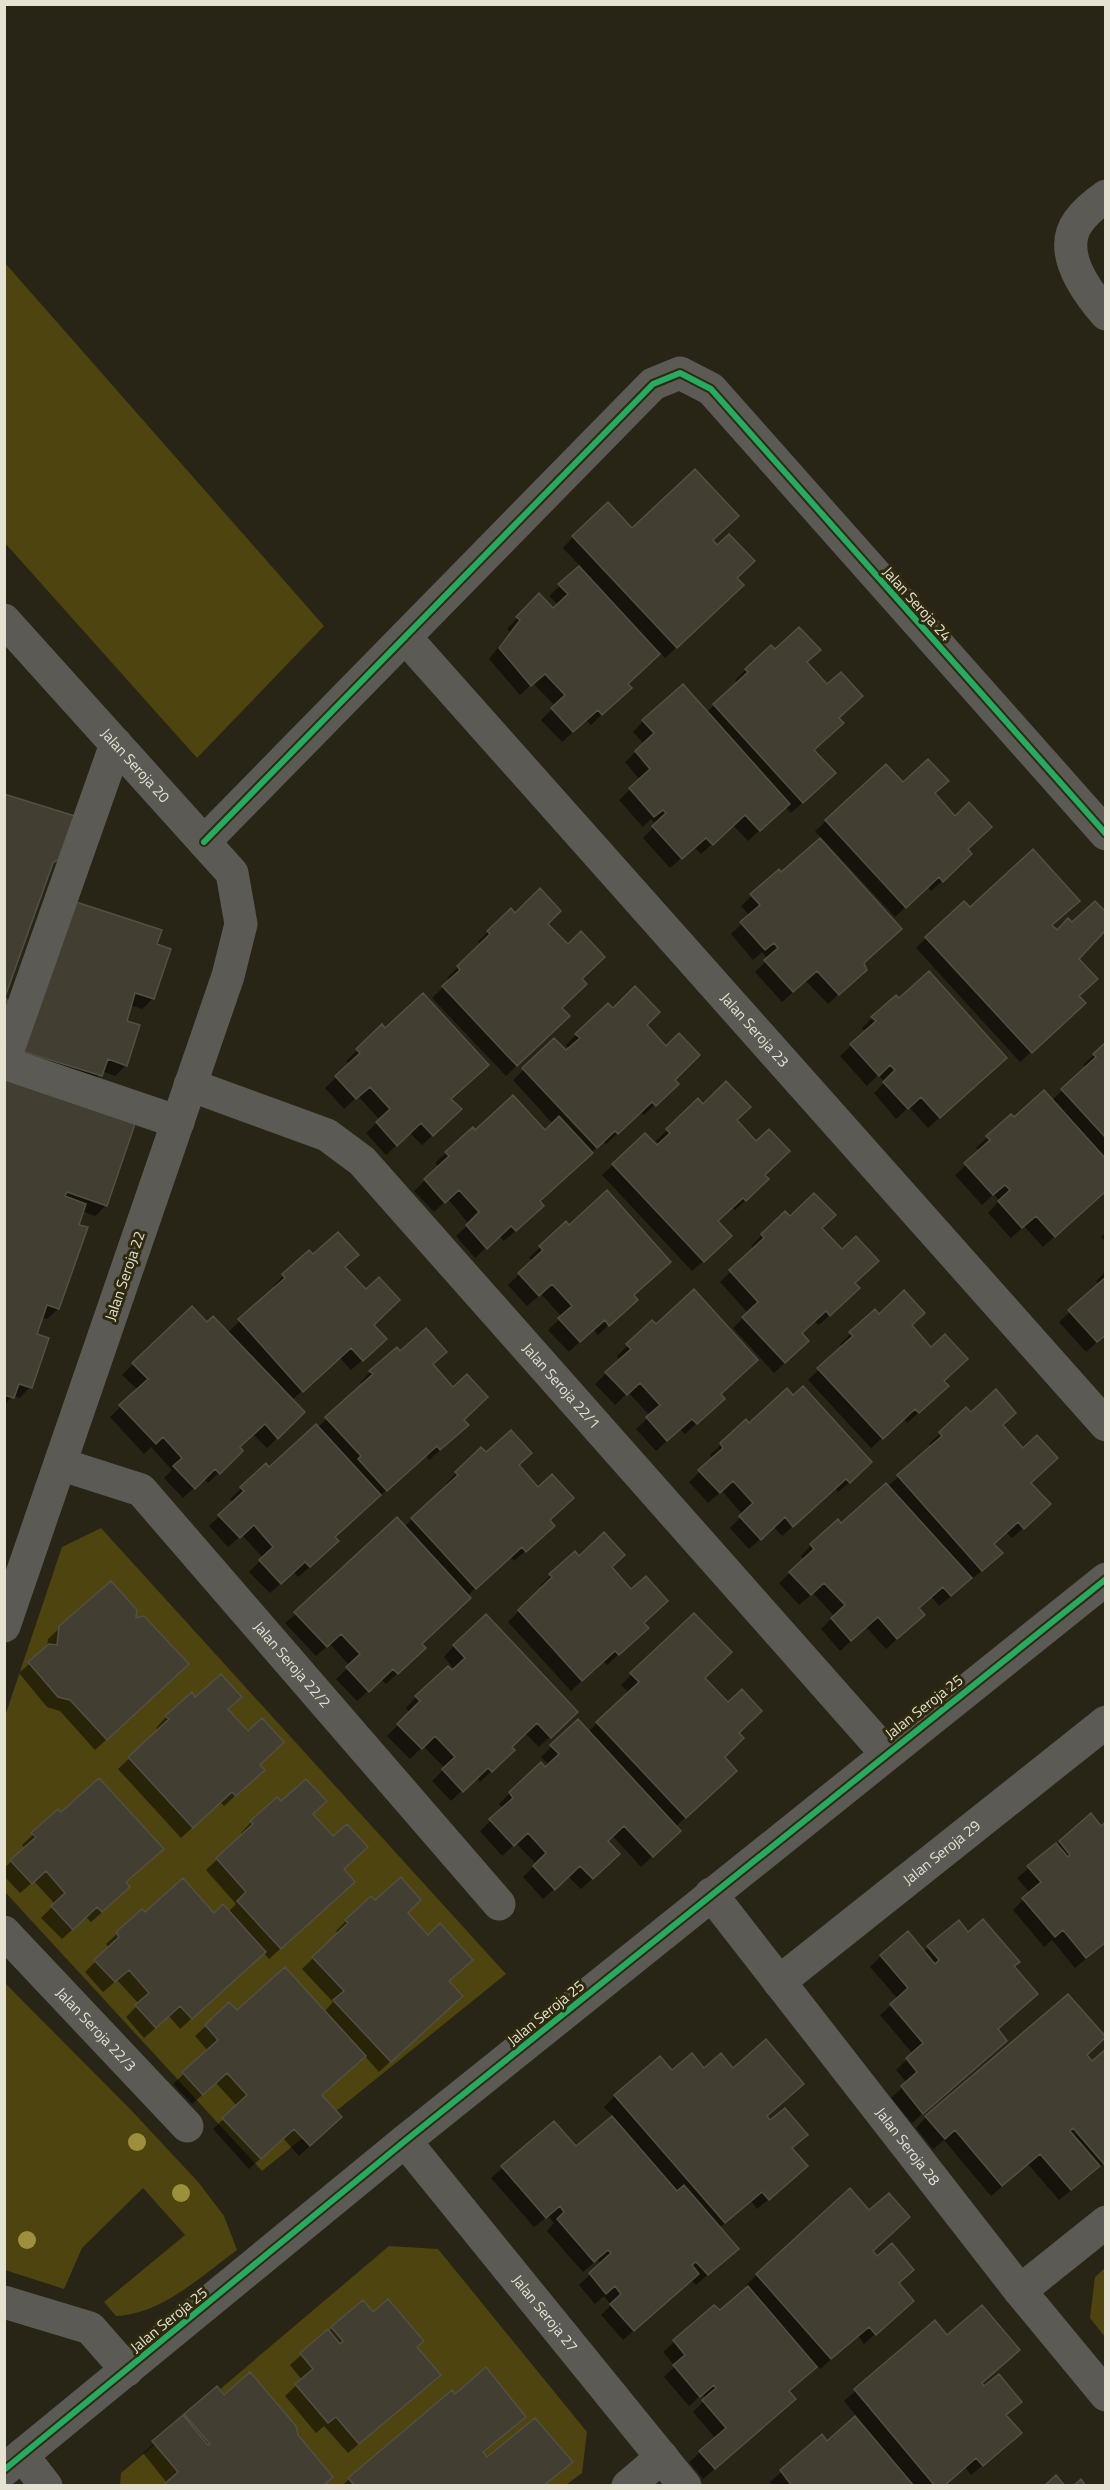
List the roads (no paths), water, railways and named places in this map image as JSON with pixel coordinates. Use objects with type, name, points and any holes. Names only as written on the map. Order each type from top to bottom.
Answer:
[{"type":"street","points":[[1106,196],[1077,223],[1071,249],[1078,274],[1106,314]]},
{"type":"street","name":"Jalan Seroja 24","points":[[405,637],[653,384],[680,374],[711,389],[1106,834]]},
{"type":"street","name":"Jalan Seroja 20","points":[[4,620],[232,873],[241,924]]},
{"type":"street","points":[[204,842],[405,637]]},
{"type":"street","name":"Jalan Seroja 23","points":[[405,637],[1106,1425]]},
{"type":"street","points":[[116,744],[4,1062],[178,1122]]},
{"type":"street","name":"Jalan Seroja 22","points":[[4,1626],[11,1587],[60,1464],[228,976],[241,924]]},
{"type":"street","name":"Jalan Seroja 22/1","points":[[190,1085],[327,1135],[362,1161],[886,1753]]},
{"type":"street","name":"Jalan Seroja 22/2","points":[[60,1464],[141,1490],[499,1904]]},
{"type":"street","name":"Jalan Seroja 25","points":[[13,2463],[405,2141],[886,1753],[1106,1579]]},
{"type":"street","name":"Jalan Seroja 29","points":[[779,1982],[1106,1722]]},
{"type":"street","name":"Jalan Seroja 28","points":[[711,1894],[1020,2291],[1106,2395]]},
{"type":"street","name":"Jalan Seroja 22/3","points":[[4,1932],[187,2126]]},
{"type":"street","name":"Jalan Seroja 27","points":[[405,2141],[685,2486]]},
{"type":"street","points":[[1020,2291],[1106,2222]]},
{"type":"street","points":[[4,2302],[90,2328],[127,2370]]},
{"type":"street","points":[[628,2486],[662,2457]]},
{"type":"street","points":[[13,2463],[46,2486]]}]
